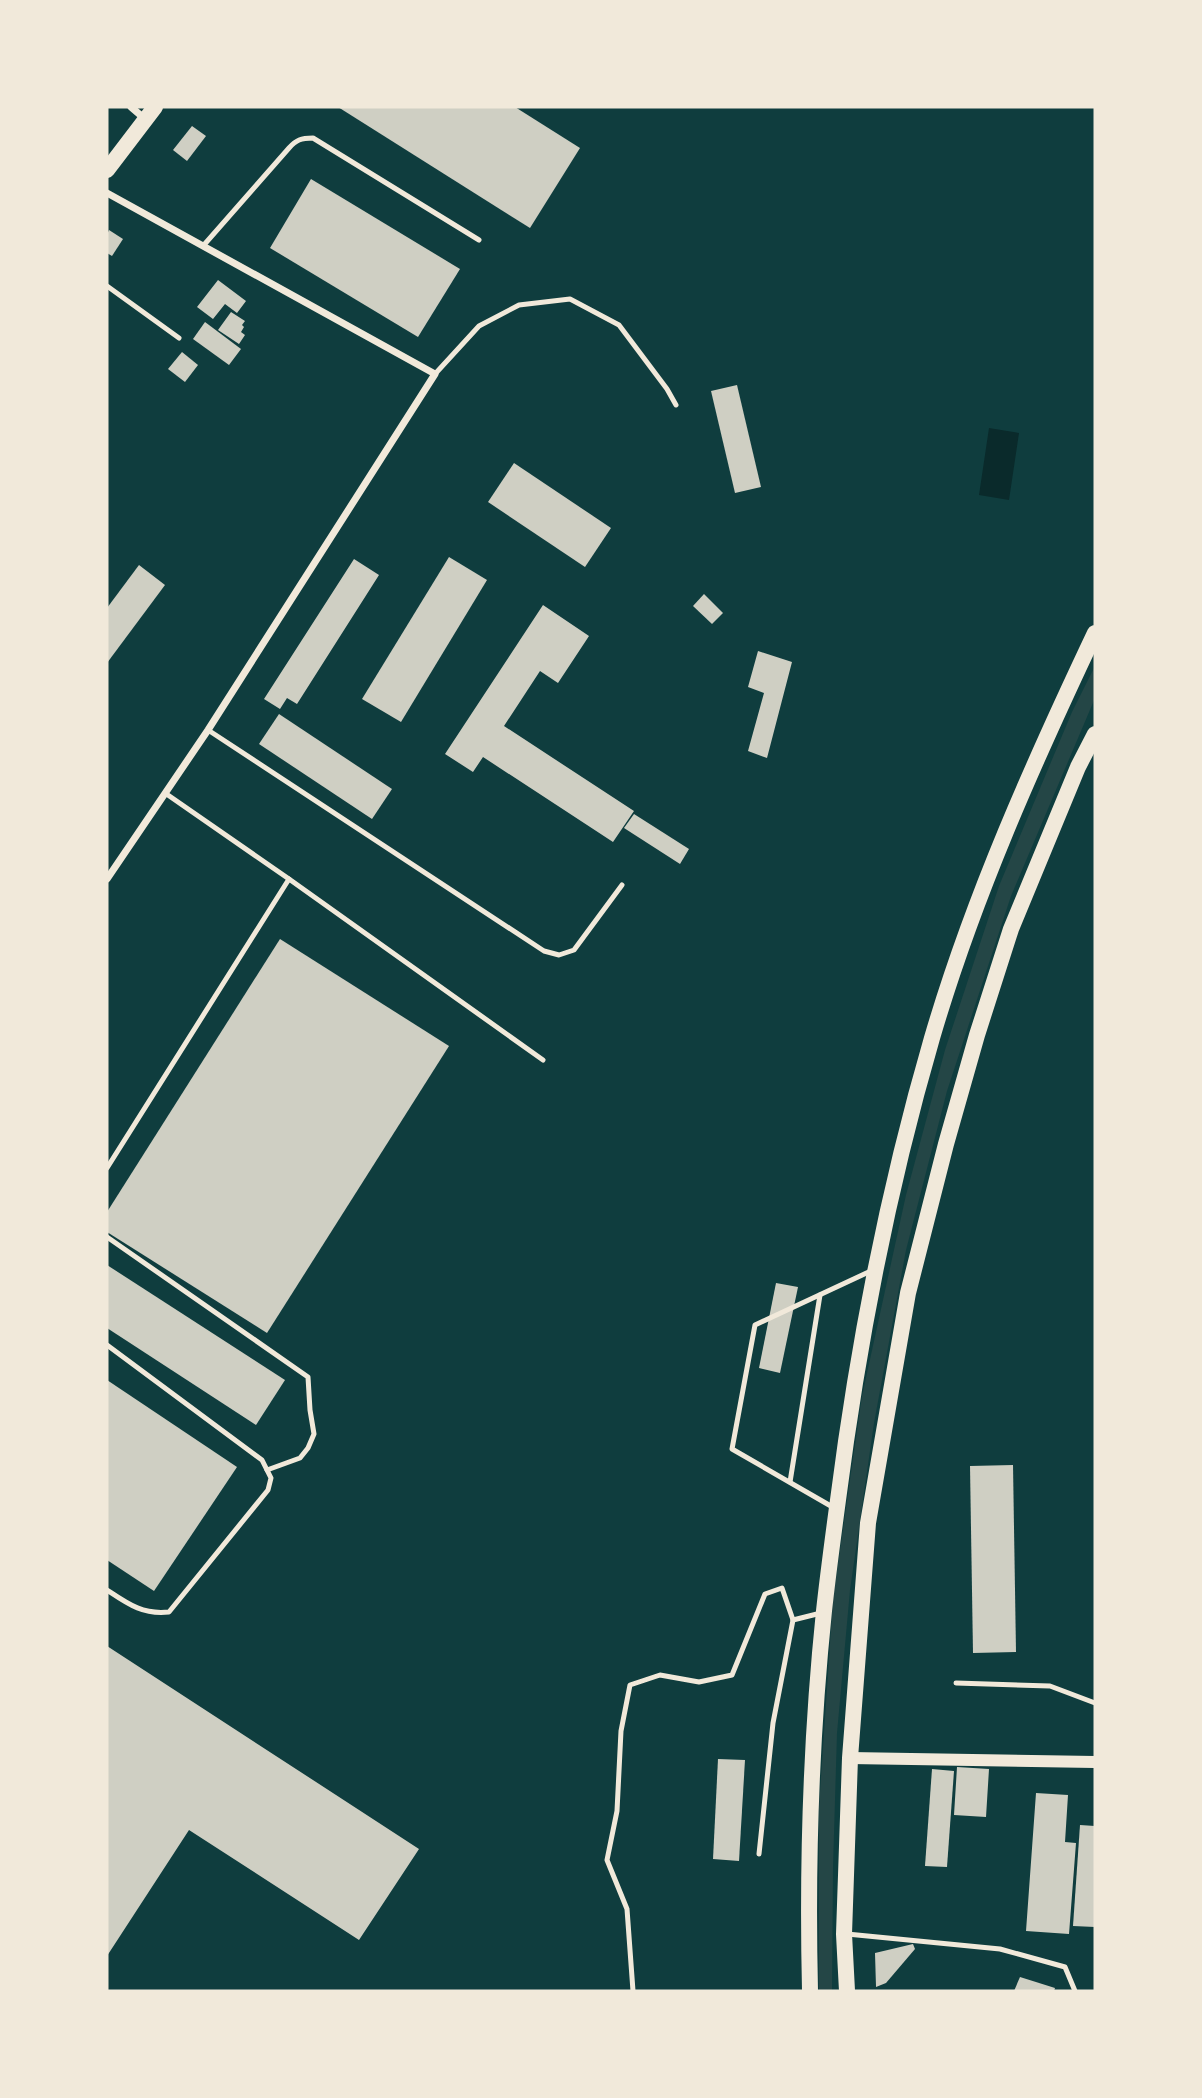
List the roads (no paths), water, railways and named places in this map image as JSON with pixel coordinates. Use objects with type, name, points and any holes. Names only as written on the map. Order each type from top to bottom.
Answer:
[{"type":"main road","points":[[107,170],[150,113]]},
{"type":"main road","points":[[810,1991],[814,1744],[824,1612],[847,1434],[876,1269],[932,1037],[973,917],[1045,740],[1095,633]]},
{"type":"main road","points":[[847,1991],[844,1934],[850,1758],[868,1523],[908,1293],[946,1144],[1011,929],[1078,767],[1095,734]]},
{"type":"street","points":[[131,107],[150,113]]},
{"type":"street","points":[[107,193],[435,374],[208,730],[107,878]]},
{"type":"street","points":[[850,1758],[1095,1762]]},
{"type":"lane","points":[[203,246],[295,141],[303,138],[313,138],[479,240]]},
{"type":"lane","points":[[107,286],[179,338]]},
{"type":"lane","points":[[435,374],[479,326],[519,305],[570,299],[619,324],[676,405]]},
{"type":"lane","points":[[208,730],[544,951],[559,955],[574,950],[622,885]]},
{"type":"lane","points":[[165,793],[289,878],[543,1060]]},
{"type":"lane","points":[[107,1168],[289,878]]},
{"type":"lane","points":[[107,1237],[308,1377],[314,1434],[308,1448],[300,1458],[267,1470]]},
{"type":"lane","points":[[837,1510],[732,1449],[755,1325],[876,1269]]},
{"type":"lane","points":[[790,1482],[820,1294]]},
{"type":"lane","points":[[107,1345],[262,1460],[271,1478],[268,1490],[169,1612],[153,1614],[127,1604],[107,1590]]},
{"type":"lane","points":[[633,1991],[627,1909],[607,1860],[617,1811],[621,1731],[630,1685],[660,1675],[699,1682],[732,1675],[765,1594],[782,1588],[793,1620],[773,1723],[759,1854]]},
{"type":"lane","points":[[793,1620],[824,1612]]},
{"type":"lane","points":[[956,1683],[1050,1686],[1095,1703]]},
{"type":"lane","points":[[844,1934],[1000,1949],[1065,1967],[1075,1991]]}]
